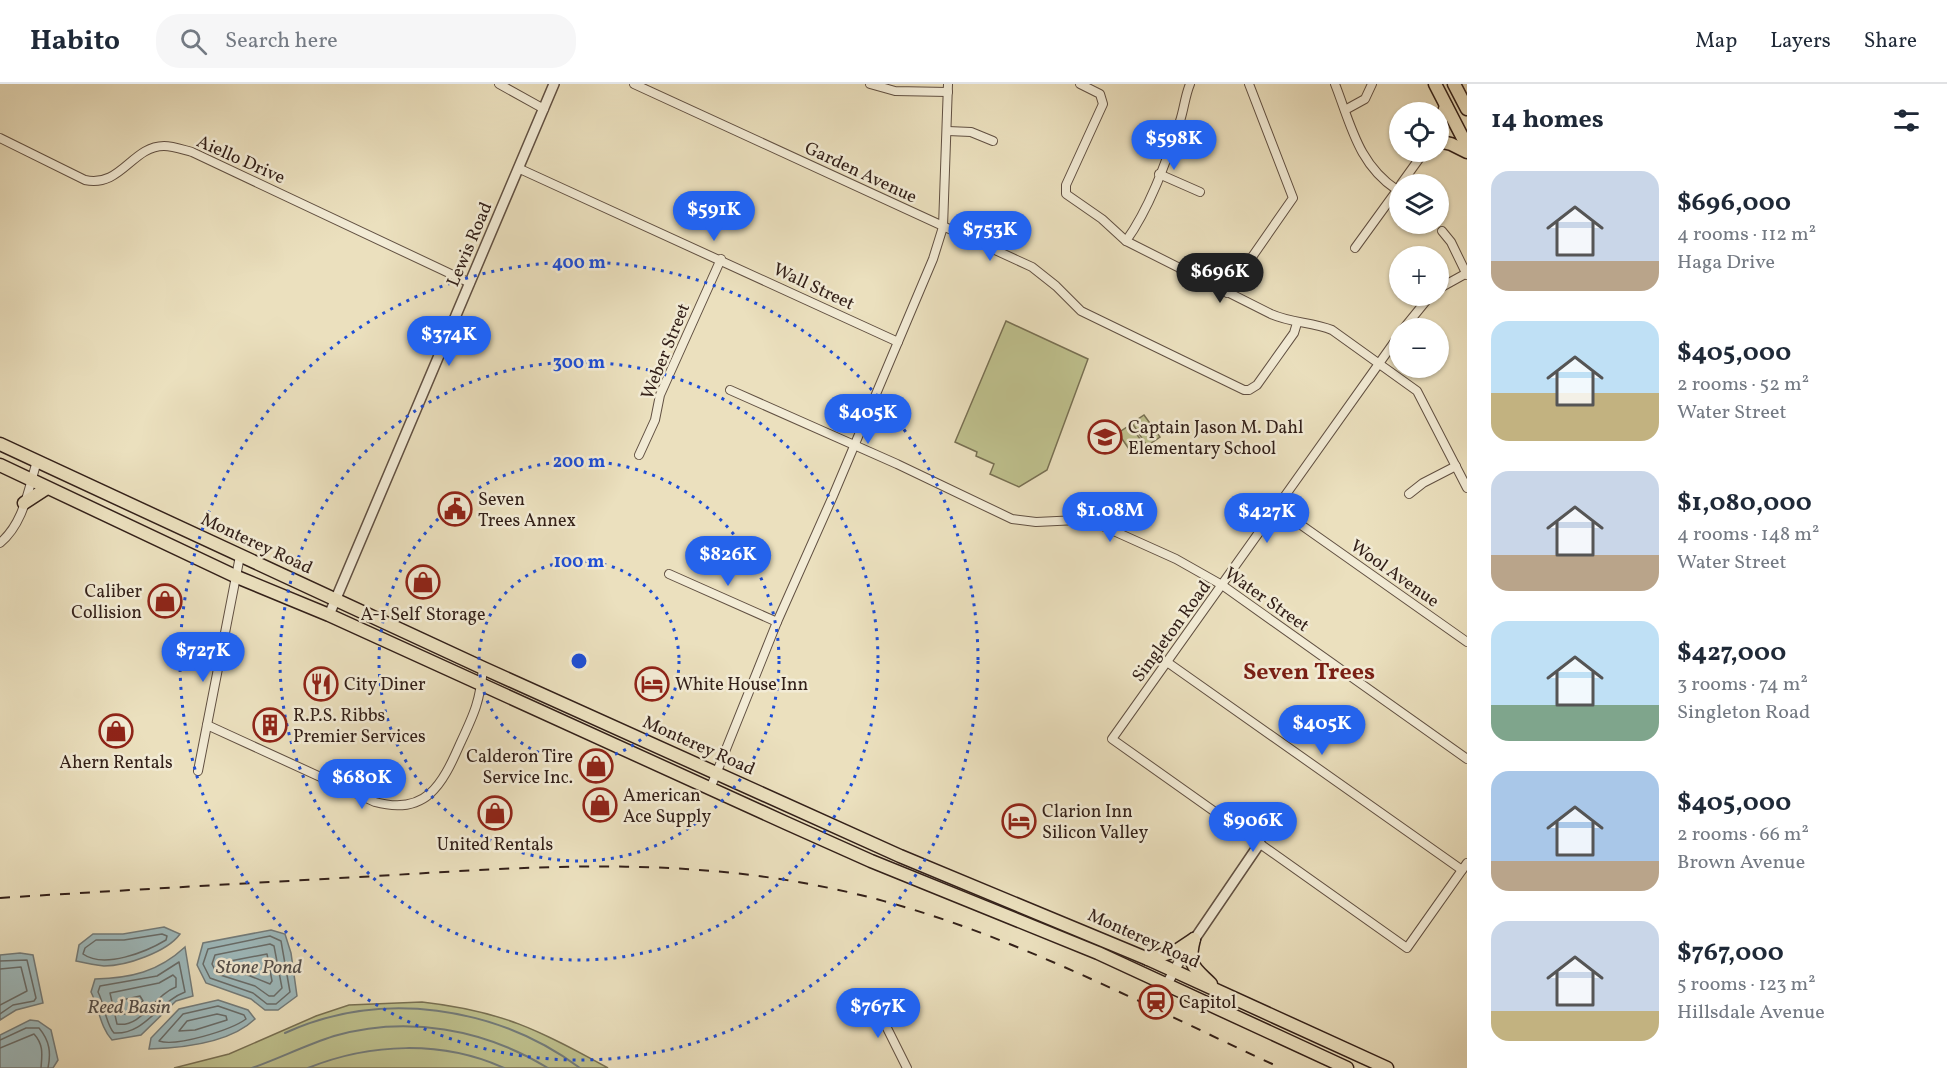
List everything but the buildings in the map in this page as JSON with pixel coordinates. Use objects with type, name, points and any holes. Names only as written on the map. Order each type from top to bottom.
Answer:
[{"type":"main road","points":[[1435,84],[1444,102]]},
{"type":"main road","points":[[1454,84],[1467,109]]},
{"type":"main road","points":[[1449,112],[1467,146]]},
{"type":"main road","points":[[1449,144],[1467,152]]},
{"type":"main road","name":"Monterey Road","points":[[0,444],[483,668],[926,867],[1148,958],[1387,1068]]},
{"type":"main road","name":"Monterey Road","points":[[0,465],[237,577],[329,615],[710,789],[921,881],[1167,984],[1347,1068]]},
{"type":"main road","points":[[24,503],[47,488]]},
{"type":"main road","points":[[921,881],[926,867]]},
{"type":"main road","points":[[1148,958],[1176,951],[1194,939]]},
{"type":"main road","points":[[1194,939],[1190,957],[1191,964],[1216,990]]},
{"type":"street","points":[[499,84],[544,109]]},
{"type":"street","name":"Lewis Road","points":[[329,615],[520,169],[554,84]]},
{"type":"street","name":"Garden Avenue","points":[[634,84],[1032,267],[1056,286],[1081,311],[1244,390],[1250,390],[1257,385],[1294,333],[1297,323]]},
{"type":"street","points":[[710,789],[777,622],[933,259],[943,227],[948,88],[895,91],[870,84]]},
{"type":"street","points":[[1080,84],[1100,94],[1103,104],[1066,185],[1066,194],[1102,219],[1126,241],[1271,314],[1297,323],[1319,324],[1332,330],[1379,363],[1417,392],[1467,488]]},
{"type":"street","points":[[1126,241],[1139,221],[1159,174],[1181,118],[1190,84]]},
{"type":"street","points":[[1227,293],[1293,198],[1249,84]]},
{"type":"street","points":[[1335,84],[1368,165],[1389,180]]},
{"type":"street","points":[[1345,110],[1365,99],[1372,84]]},
{"type":"street","points":[[948,131],[971,132],[993,141]]},
{"type":"street","name":"Aiello Drive","points":[[0,138],[85,180],[96,182],[109,179],[142,154],[163,146],[192,152],[470,284]]},
{"type":"street","name":"Wall Street","points":[[520,169],[721,259],[898,342]]},
{"type":"street","points":[[1159,174],[1200,192]]},
{"type":"street","points":[[1355,248],[1389,201]]},
{"type":"street","points":[[1444,234],[1467,274],[1449,283]]},
{"type":"street","name":"Weber Street","points":[[639,455],[654,420],[660,395],[721,259]]},
{"type":"street","points":[[1412,318],[1422,306]]},
{"type":"street","name":"Singleton Road","points":[[1260,843],[1112,739],[1389,349]]},
{"type":"street","name":"Water Street","points":[[730,390],[854,447],[897,464],[1012,519],[1036,522],[1078,520],[1103,526],[1176,559],[1222,585],[1467,759]]},
{"type":"street","points":[[0,543],[15,528],[37,461]]},
{"type":"street","points":[[1409,494],[1423,483],[1456,466]]},
{"type":"street","name":"Wool Avenue","points":[[1277,508],[1467,642]]},
{"type":"street","points":[[198,771],[240,556]]},
{"type":"street","points":[[669,574],[777,622]]},
{"type":"street","points":[[1167,663],[1465,867],[1407,948],[1260,843],[1194,939],[1167,984]]},
{"type":"street","points":[[207,725],[375,802],[402,806],[429,796],[439,786],[480,699],[483,668]]},
{"type":"street","points":[[880,1005],[881,1016],[907,1068]]},
{"type":"green space","points":[[1006,321],[1088,359],[1047,470],[1019,487],[990,474],[994,464],[976,456],[977,452],[955,442]]},
{"type":"green space","points":[[1144,415],[1160,437],[1147,446],[1132,423]]},
{"type":"green space","points":[[1130,425],[1146,447],[1133,455],[1118,433]]},
{"type":"green space","points":[[422,1002],[475,1011],[519,1024],[608,1068],[174,1068],[229,1054],[316,1016],[349,1005]]},
{"type":"water","points":[[164,927],[180,934],[166,947],[145,957],[123,964],[104,966],[76,961],[79,945],[93,934],[123,934]]},
{"type":"water","name":"Stone Pond","points":[[271,930],[285,934],[291,953],[297,996],[278,1010],[265,1010],[251,999],[206,983],[197,965],[203,943]]},
{"type":"water","name":"Reed Basin","points":[[185,947],[193,996],[176,1001],[141,1035],[112,1040],[105,1029],[91,992],[95,979],[143,972],[165,962]]},
{"type":"water","points":[[20,953],[33,955],[43,1003],[16,1010],[0,1020],[0,955]]},
{"type":"water","points":[[218,1000],[248,1010],[255,1019],[233,1034],[205,1043],[149,1049],[151,1038],[179,1009]]},
{"type":"water","points":[[30,1020],[38,1021],[51,1030],[58,1060],[53,1068],[0,1068],[0,1035]]},
{"type":"waterway","points":[[285,1033],[322,1019],[360,1011],[398,1008],[437,1011],[475,1018],[512,1030],[547,1047],[580,1068]]},
{"type":"waterway","points":[[252,1068],[334,1036],[389,1027],[444,1029],[471,1035],[498,1044],[548,1068]]},
{"type":"waterway","points":[[308,1068],[356,1054],[406,1048],[456,1053],[504,1068]]},
{"type":"railway","points":[[0,898],[498,869],[615,866],[732,873],[792,881],[852,893],[963,926],[1070,970],[1281,1068]]},
{"type":"place","name":"Captain Jason M. Dahl Elementary School","points":[[1105,437]]},
{"type":"place","name":"Seven Trees Annex","points":[[455,509]]},
{"type":"place","name":"A-1 Self Storage","points":[[423,582]]},
{"type":"place","name":"Caliber Collision","points":[[165,601]]},
{"type":"place","name":"City Diner","points":[[321,684]]},
{"type":"place","name":"White House Inn","points":[[652,684]]},
{"type":"place","name":"R.P.S. Ribbs Premier Services","points":[[270,725]]},
{"type":"place","name":"Ahern Rentals","points":[[116,731]]},
{"type":"place","name":"Calderon Tire Service Inc.","points":[[596,766]]},
{"type":"place","name":"American Ace Supply","points":[[600,805]]},
{"type":"place","name":"United Rentals","points":[[495,813]]},
{"type":"place","name":"Clarion Inn Silicon Valley","points":[[1019,821]]},
{"type":"place","name":"Capitol","points":[[1156,1002]]},
{"type":"district","name":"Seven Trees","points":[[1309,671]]}]
